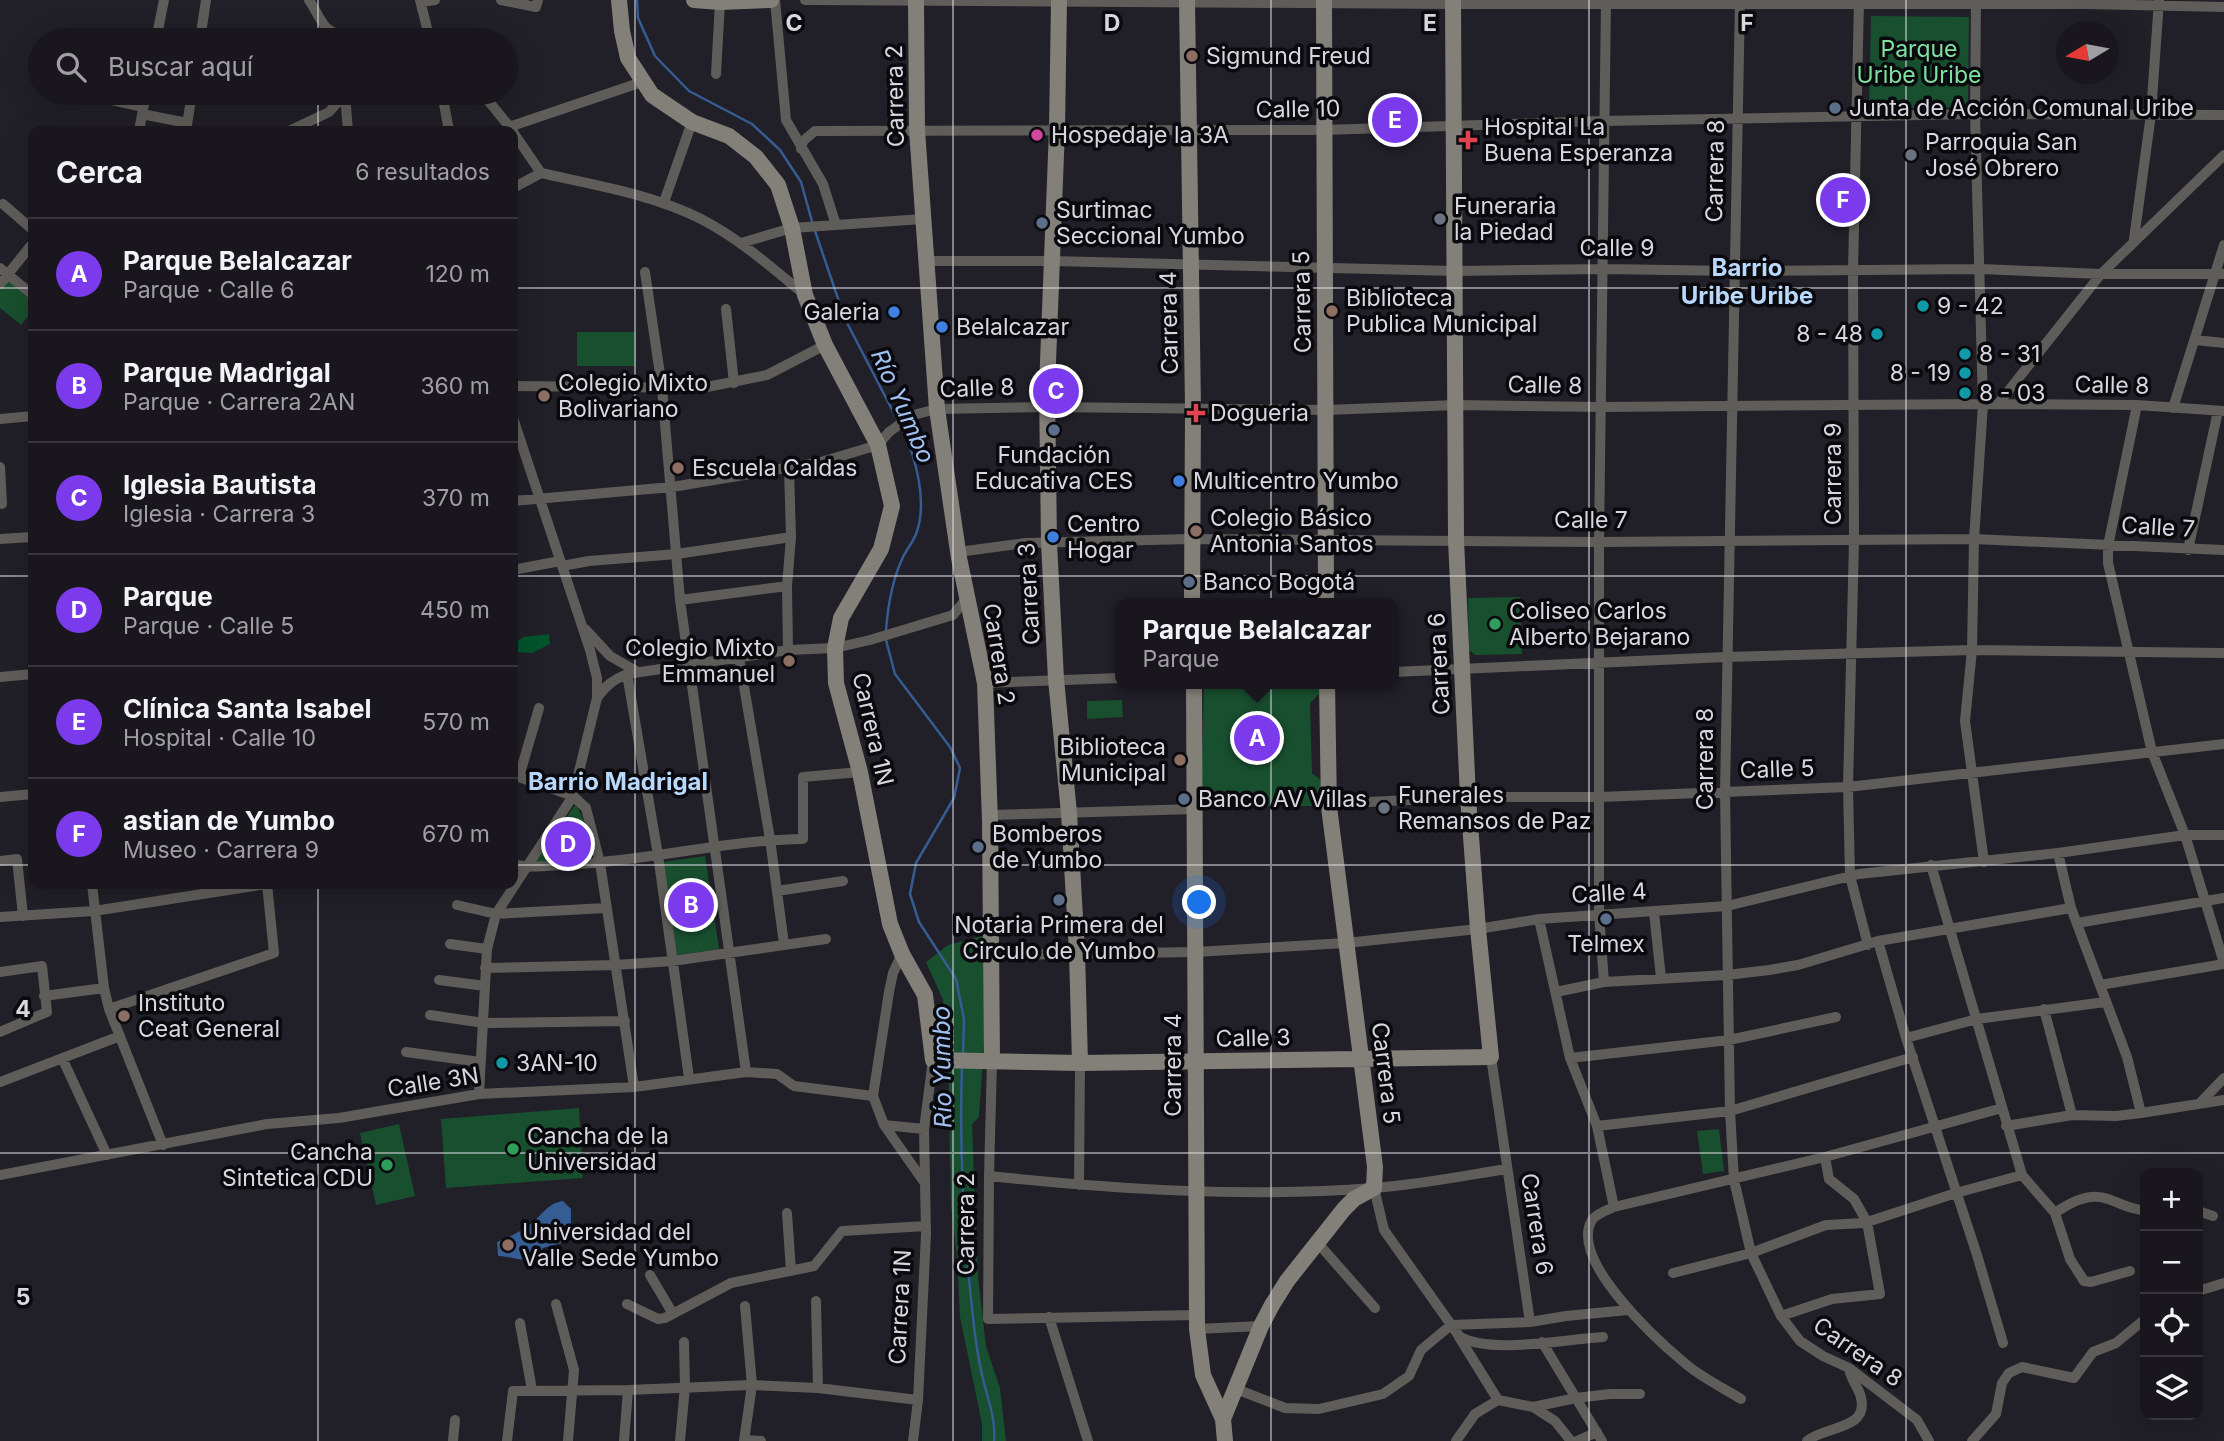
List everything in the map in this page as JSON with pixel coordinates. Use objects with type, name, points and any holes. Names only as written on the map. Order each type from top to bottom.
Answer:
[{"type":"street","points":[[158,28],[164,0]]},
{"type":"street","points":[[202,28],[206,0]]},
{"type":"street","points":[[309,0],[325,28]]},
{"type":"street","points":[[427,28],[420,1],[435,0]]},
{"type":"street","points":[[501,0],[537,3]]},
{"type":"street","name":"Carrera 1N","points":[[619,0],[628,58],[652,95],[692,122],[729,136],[756,157],[778,185],[796,228],[805,295],[825,345],[878,445],[892,506],[881,549],[841,618],[835,648],[836,683],[860,772],[890,924],[902,954],[925,995],[935,1060],[924,1129],[926,1226],[918,1399],[913,1441]]},
{"type":"street","points":[[694,0],[773,0],[786,120],[823,184],[832,225]]},
{"type":"street","points":[[805,0],[2159,2],[2224,7]]},
{"type":"street","name":"Carrera 2","points":[[916,0],[917,130],[937,409],[958,552],[985,683],[993,955],[988,1319],[1049,1317]]},
{"type":"street","name":"Carrera 3","points":[[1059,1],[1058,129],[1047,388],[1049,543],[1056,679],[1069,813],[1077,952],[1079,1185]]},
{"type":"street","name":"Carrera 4","points":[[1187,1],[1193,408],[1192,598]]},
{"type":"street","name":"Carrera 8","points":[[1740,1],[1725,792],[1730,1111],[1734,1180],[1751,1253],[1781,1316],[1800,1341],[1849,1368],[1917,1420],[1928,1439]]},
{"type":"street","points":[[716,74],[720,2]]},
{"type":"street","name":"Carrera 5","points":[[1324,2],[1326,598]]},
{"type":"street","name":"Carrera 6","points":[[1453,2],[1456,540],[1468,797],[1491,1057],[1530,1322]]},
{"type":"street","points":[[1604,982],[1599,914],[1599,542],[1606,2]]},
{"type":"street","name":"Carrera 9","points":[[1859,2],[1853,271],[1854,540],[1848,787],[1850,876],[1913,1057],[2003,1343]]},
{"type":"street","points":[[2134,240],[2151,114],[2159,2]]},
{"type":"street","points":[[1976,3],[1975,114],[1983,404],[1974,539],[1972,650],[1965,721],[1984,862]]},
{"type":"street","points":[[518,128],[642,82]]},
{"type":"street","points":[[124,105],[184,126]]},
{"type":"street","points":[[140,126],[143,105]]},
{"type":"street","points":[[187,126],[190,105]]},
{"type":"street","points":[[300,126],[329,112],[335,105]]},
{"type":"street","points":[[346,105],[348,126]]},
{"type":"street","points":[[444,105],[448,126]]},
{"type":"street","points":[[492,105],[509,126]]},
{"type":"street","name":"Calle 10","points":[[801,149],[803,141],[815,131],[1324,130],[1604,121],[1975,114],[2224,115]]},
{"type":"street","points":[[664,202],[692,122]]},
{"type":"street","points":[[518,139],[541,173]]},
{"type":"street","points":[[1998,404],[2101,274],[2224,155]]},
{"type":"street","points":[[518,185],[541,173],[664,202],[703,220],[741,243],[805,295]]},
{"type":"street","points":[[3,204],[28,226]]},
{"type":"street","points":[[741,243],[796,228],[923,219]]},
{"type":"street","points":[[2173,408],[2220,274],[2224,244]]},
{"type":"street","points":[[0,284],[4,271],[28,248]]},
{"type":"street","name":"Calle 9","points":[[926,261],[1053,261],[1455,271],[1604,268],[2220,274]]},
{"type":"street","points":[[4,271],[28,291]]},
{"type":"street","points":[[645,272],[662,388],[680,600],[746,1072]]},
{"type":"street","points":[[726,309],[734,383]]},
{"type":"street","points":[[2195,340],[2224,343]]},
{"type":"street","points":[[518,386],[702,388],[767,375],[825,345]]},
{"type":"street","name":"Calle 8","points":[[878,445],[889,432],[914,415],[937,409],[1049,407],[1327,410],[1455,405],[1601,407],[1998,404],[2137,405],[2221,411]]},
{"type":"street","points":[[2100,985],[2224,964],[2185,835],[2152,752],[2108,563],[2108,546],[2137,405]]},
{"type":"street","points":[[2188,550],[2221,411]]},
{"type":"street","points":[[0,419],[28,416]]},
{"type":"street","points":[[518,432],[597,678],[597,698],[573,796],[518,878]]},
{"type":"street","points":[[518,501],[672,487],[789,468],[864,451],[878,445]]},
{"type":"street","points":[[0,467],[2,504]]},
{"type":"street","points":[[788,650],[787,586],[791,537],[789,468]]},
{"type":"street","points":[[0,539],[28,537]]},
{"type":"street","points":[[518,569],[561,563],[677,554],[791,537]]},
{"type":"street","name":"Calle 7","points":[[958,552],[1004,545],[1191,540],[1599,542],[1730,539],[1974,539],[2224,550]]},
{"type":"street","points":[[2224,550],[2224,556]]},
{"type":"street","points":[[680,600],[787,586]]},
{"type":"street","points":[[597,698],[604,687],[615,679],[633,673],[788,650],[835,648],[870,640],[953,615],[967,598]]},
{"type":"street","points":[[953,615],[972,626]]},
{"type":"street","points":[[581,624],[610,656],[633,673],[690,1078]]},
{"type":"street","points":[[1399,672],[1727,657],[1972,650],[2224,653]]},
{"type":"street","points":[[739,657],[770,839],[784,944]]},
{"type":"street","points":[[0,677],[28,674]]},
{"type":"street","points":[[985,683],[1115,678]]},
{"type":"street","name":"Carrera 4","points":[[1194,689],[1196,1322],[1203,1375],[1223,1419],[1225,1441]]},
{"type":"street","name":"Carrera 5","points":[[1327,689],[1329,804],[1375,1167],[1374,1188]]},
{"type":"street","points":[[518,770],[539,708]]},
{"type":"street","name":"Calle 5","points":[[1329,804],[1468,797],[1600,797],[1848,787],[2224,744]]},
{"type":"street","points":[[518,865],[600,863],[770,839],[803,839],[803,777],[860,772]]},
{"type":"street","points":[[518,777],[573,796],[586,808],[600,863],[634,1087]]},
{"type":"street","points":[[0,797],[28,794]]},
{"type":"street","points":[[990,816],[1195,809]]},
{"type":"street","name":"Calle 4","points":[[993,955],[1196,952],[1346,943],[1478,929],[1539,919],[1727,906],[1850,876],[2058,853],[2185,835],[2224,835]]},
{"type":"street","points":[[2058,853],[2071,908],[2127,1057],[2141,1113]]},
{"type":"street","points":[[0,861],[17,859],[23,916]]},
{"type":"street","points":[[1931,865],[2022,1175],[2055,1213],[2070,1259],[2084,1281],[2091,1282],[2130,1271]]},
{"type":"street","points":[[777,891],[843,881]]},
{"type":"street","points":[[92,889],[109,1009],[163,1145]]},
{"type":"street","points":[[0,918],[94,911],[234,889]]},
{"type":"street","points":[[109,1009],[274,953],[267,889]]},
{"type":"street","points":[[479,1094],[487,949],[496,914],[511,889]]},
{"type":"street","points":[[2077,923],[2224,898]]},
{"type":"street","points":[[457,905],[496,914],[607,908]]},
{"type":"street","points":[[1556,992],[1604,982],[1727,975],[1798,965],[1873,943],[2071,908]]},
{"type":"street","points":[[1654,912],[1661,978]]},
{"type":"street","points":[[1539,919],[1570,1058],[1597,1126],[1614,1207]]},
{"type":"street","points":[[485,968],[672,961],[826,939]]},
{"type":"street","points":[[450,944],[487,949]]},
{"type":"street","points":[[902,954],[891,982],[873,1096],[884,1125],[924,1182]]},
{"type":"street","points":[[0,972],[42,966],[47,1012],[0,1032]]},
{"type":"street","points":[[439,980],[485,986]]},
{"type":"street","points":[[44,996],[104,988]]},
{"type":"street","points":[[1906,1038],[1978,1019],[2105,1002]]},
{"type":"street","points":[[2044,1009],[2072,1115]]},
{"type":"street","points":[[430,1015],[484,1023],[625,1021]]},
{"type":"street","points":[[1570,1058],[1729,1040],[1836,1017]]},
{"type":"street","points":[[0,1082],[120,1036]]},
{"type":"street","points":[[406,1052],[480,1062]]},
{"type":"street","name":"Calle 3","points":[[935,1060],[1080,1063],[1491,1057]]},
{"type":"street","points":[[1597,1126],[1730,1111],[1913,1057]]},
{"type":"street","points":[[63,1060],[107,1155]]},
{"type":"street","name":"Calle 3N","points":[[0,1175],[267,1124],[339,1118],[479,1094],[634,1087],[746,1072],[777,1074],[794,1086],[873,1096]]},
{"type":"street","points":[[2200,1103],[2224,1078]]},
{"type":"street","points":[[2006,1126],[2072,1115],[2116,1116],[2224,1100]]},
{"type":"street","points":[[1741,1399],[1688,1366],[1628,1310],[1590,1252],[1588,1229],[1593,1217],[1614,1207],[1825,1157],[2002,1108]]},
{"type":"street","points":[[884,1125],[924,1129]]},
{"type":"street","points":[[1781,1316],[1832,1299],[1880,1294],[1867,1222],[1854,1199],[1829,1179],[1825,1157]]},
{"type":"street","points":[[989,1176],[1196,1193],[1374,1188],[1506,1170]]},
{"type":"street","points":[[1673,1273],[1751,1253],[1826,1225],[1867,1222],[2022,1175]]},
{"type":"street","points":[[1223,1419],[1261,1326],[1287,1281],[1349,1204],[1374,1188]]},
{"type":"street","points":[[1374,1188],[1384,1230],[1451,1325],[1498,1400]]},
{"type":"street","points":[[2055,1213],[2068,1203],[2096,1197],[2106,1198],[2126,1208],[2140,1209]]},
{"type":"street","points":[[787,1213],[791,1271]]},
{"type":"street","points":[[2203,1213],[2213,1216]]},
{"type":"street","points":[[627,1304],[658,1319],[673,1314],[731,1283],[814,1266],[842,1231],[926,1226]]},
{"type":"street","points":[[1317,1242],[1375,1308]]},
{"type":"street","points":[[650,1275],[673,1314]]},
{"type":"street","points":[[2203,1289],[2224,1283]]},
{"type":"street","points":[[816,1301],[818,1388]]},
{"type":"street","points":[[556,1304],[574,1370],[568,1441]]},
{"type":"street","points":[[745,1306],[752,1385],[744,1440],[761,1441]]},
{"type":"street","points":[[1236,1389],[1275,1405],[1304,1410],[1332,1406],[1383,1394],[1409,1376],[1421,1350],[1451,1325],[1530,1322],[1628,1310]]},
{"type":"street","points":[[1088,1441],[1049,1317],[1261,1326]]},
{"type":"street","points":[[520,1323],[532,1390]]},
{"type":"street","points":[[1972,1441],[1996,1413],[2003,1383],[2009,1373],[2022,1367],[2074,1378],[2093,1352],[2116,1343],[2140,1323]]},
{"type":"street","points":[[1458,1336],[1468,1342],[1485,1345],[1602,1337]]},
{"type":"street","points":[[680,1441],[685,1387],[684,1342]]},
{"type":"street","points":[[1542,1342],[1599,1437],[1577,1441]]},
{"type":"street","points":[[1807,1441],[1824,1431],[1853,1423],[1859,1417],[1863,1409],[1861,1396],[1849,1368]]},
{"type":"street","points":[[507,1441],[513,1391],[752,1385],[818,1388],[918,1399]]},
{"type":"street","points":[[624,1441],[628,1390]]},
{"type":"street","points":[[1457,1441],[1475,1414],[1498,1400],[1533,1406],[1610,1394],[1640,1394]]},
{"type":"street","points":[[1533,1406],[1555,1422],[1571,1441]]},
{"type":"street","points":[[453,1441],[455,1420]]},
{"type":"green space","name":"Parque Uribe Uribe","points":[[1871,16],[1969,17],[1968,107],[1869,109]]},
{"type":"green space","points":[[9,278],[28,295],[28,316],[21,325],[0,308],[0,288]]},
{"type":"green space","points":[[577,332],[636,332],[636,366],[577,366]]},
{"type":"green space","name":"Coliseo Carlos Alberto Bejarano","points":[[1520,597],[1522,654],[1475,655],[1469,650],[1468,598]]},
{"type":"green space","points":[[549,634],[550,644],[532,653],[518,652],[518,641],[523,637]]},
{"type":"green space","points":[[1204,689],[1320,689],[1320,693],[1310,703],[1312,773],[1323,782],[1324,806],[1201,806]]},
{"type":"green space","points":[[1122,700],[1123,717],[1087,719],[1087,701]]},
{"type":"green space","points":[[576,804],[588,829],[590,860],[534,862]]},
{"type":"green space","points":[[705,856],[719,949],[677,955],[663,862]]},
{"type":"green space","points":[[986,935],[985,1029],[979,1117],[972,1124],[978,1278],[986,1346],[1000,1388],[1006,1441],[982,1441],[982,1424],[960,1317],[951,1206],[948,1050],[943,1000],[926,962],[948,945]]},
{"type":"green space","name":"Cancha de la Universidad","points":[[579,1108],[583,1178],[446,1188],[441,1119]]},
{"type":"green space","name":"Cancha Sintetica CDU","points":[[399,1124],[415,1196],[376,1205],[360,1133]]},
{"type":"green space","points":[[1719,1129],[1724,1171],[1703,1174],[1697,1131]]},
{"type":"water","points":[[563,1201],[571,1209],[571,1223],[562,1243],[543,1248],[529,1260],[498,1256],[497,1242],[524,1229],[550,1206]]},
{"type":"waterway","name":"Río Yumbo","points":[[637,0],[638,18],[655,56],[689,91],[752,124],[780,150],[801,182],[813,225]]},
{"type":"waterway","name":"Río Yumbo","points":[[815,231],[845,319],[899,423]]},
{"type":"waterway","name":"Río Yumbo","points":[[886,630],[893,584],[903,557],[916,534],[921,508],[916,466],[902,429]]},
{"type":"waterway","name":"Río Yumbo","points":[[886,640],[895,674],[950,747],[960,768],[954,798],[916,863],[910,894],[919,922],[956,979],[964,1019],[963,1056]]},
{"type":"waterway","name":"Río Yumbo","points":[[962,1066],[962,1163],[967,1261],[977,1346],[993,1417],[994,1441]]},
{"type":"place","name":"Sigmund Freud","points":[[1192,56]]},
{"type":"place","name":"Junta de Acción Comunal Uribe","points":[[1835,108]]},
{"type":"place","name":"Clínica Santa Isabel","points":[[1395,120]]},
{"type":"place","name":"Hospedaje la 3A","points":[[1037,135]]},
{"type":"place","name":"Hospital La Buena Esperanza","points":[[1468,140]]},
{"type":"place","name":"Parroquia San José Obrero","points":[[1911,155]]},
{"type":"place","name":"astian de Yumbo","points":[[1843,200]]},
{"type":"place","name":"Funeraria la Piedad","points":[[1440,219]]},
{"type":"place","name":"Surtimac Seccional Yumbo","points":[[1042,223]]},
{"type":"place","name":"9 - 42","points":[[1923,306]]},
{"type":"place","name":"Biblioteca Publica Municipal","points":[[1332,311]]},
{"type":"place","name":"Galeria","points":[[894,312]]},
{"type":"place","name":"Belalcazar","points":[[942,327]]},
{"type":"place","name":"8 - 48","points":[[1877,334]]},
{"type":"place","name":"8 - 31","points":[[1965,354]]},
{"type":"place","name":"8 - 19","points":[[1965,373]]},
{"type":"place","name":"Iglesia Bautista","points":[[1056,391]]},
{"type":"place","name":"8 - 03","points":[[1965,393]]},
{"type":"place","name":"Colegio Mixto Bolivariano","points":[[544,396]]},
{"type":"place","name":"Dogueria","points":[[1196,413]]},
{"type":"place","name":"Fundación Educativa CES","points":[[1054,430]]},
{"type":"place","name":"Escuela Caldas","points":[[678,468]]},
{"type":"place","name":"Multicentro Yumbo","points":[[1179,481]]},
{"type":"place","name":"Colegio Básico Antonia Santos","points":[[1196,531]]},
{"type":"place","name":"Centro Hogar","points":[[1053,537]]},
{"type":"place","name":"Banco Bogotá","points":[[1189,582]]},
{"type":"place","name":"Coliseo Carlos Alberto Bejarano","points":[[1495,624]]},
{"type":"place","name":"Colegio Mixto Emmanuel","points":[[789,661]]},
{"type":"place","name":"Parque Belalcazar","points":[[1257,738]]},
{"type":"place","name":"Biblioteca Municipal","points":[[1180,760]]},
{"type":"place","name":"Banco AV Villas","points":[[1184,799]]},
{"type":"place","name":"Funerales Remansos de Paz","points":[[1384,808]]},
{"type":"place","name":"Parque","points":[[568,844]]},
{"type":"place","name":"Bomberos de Yumbo","points":[[978,847]]},
{"type":"place","name":"Notaria Primera del Circulo de Yumbo","points":[[1059,900]]},
{"type":"place","name":"Parque Madrigal","points":[[691,905]]},
{"type":"place","name":"Telmex","points":[[1606,919]]},
{"type":"place","name":"Instituto Ceat General","points":[[124,1016]]},
{"type":"place","name":"3AN-10","points":[[502,1063]]},
{"type":"place","name":"Cancha de la Universidad","points":[[513,1149]]},
{"type":"place","name":"Cancha Sintetica CDU","points":[[387,1165]]},
{"type":"place","name":"Universidad del Valle Sede Yumbo","points":[[508,1245]]},
{"type":"district","name":"Barrio Uribe Uribe","points":[[1747,281]]},
{"type":"district","name":"Barrio Madrigal","points":[[618,781]]}]
